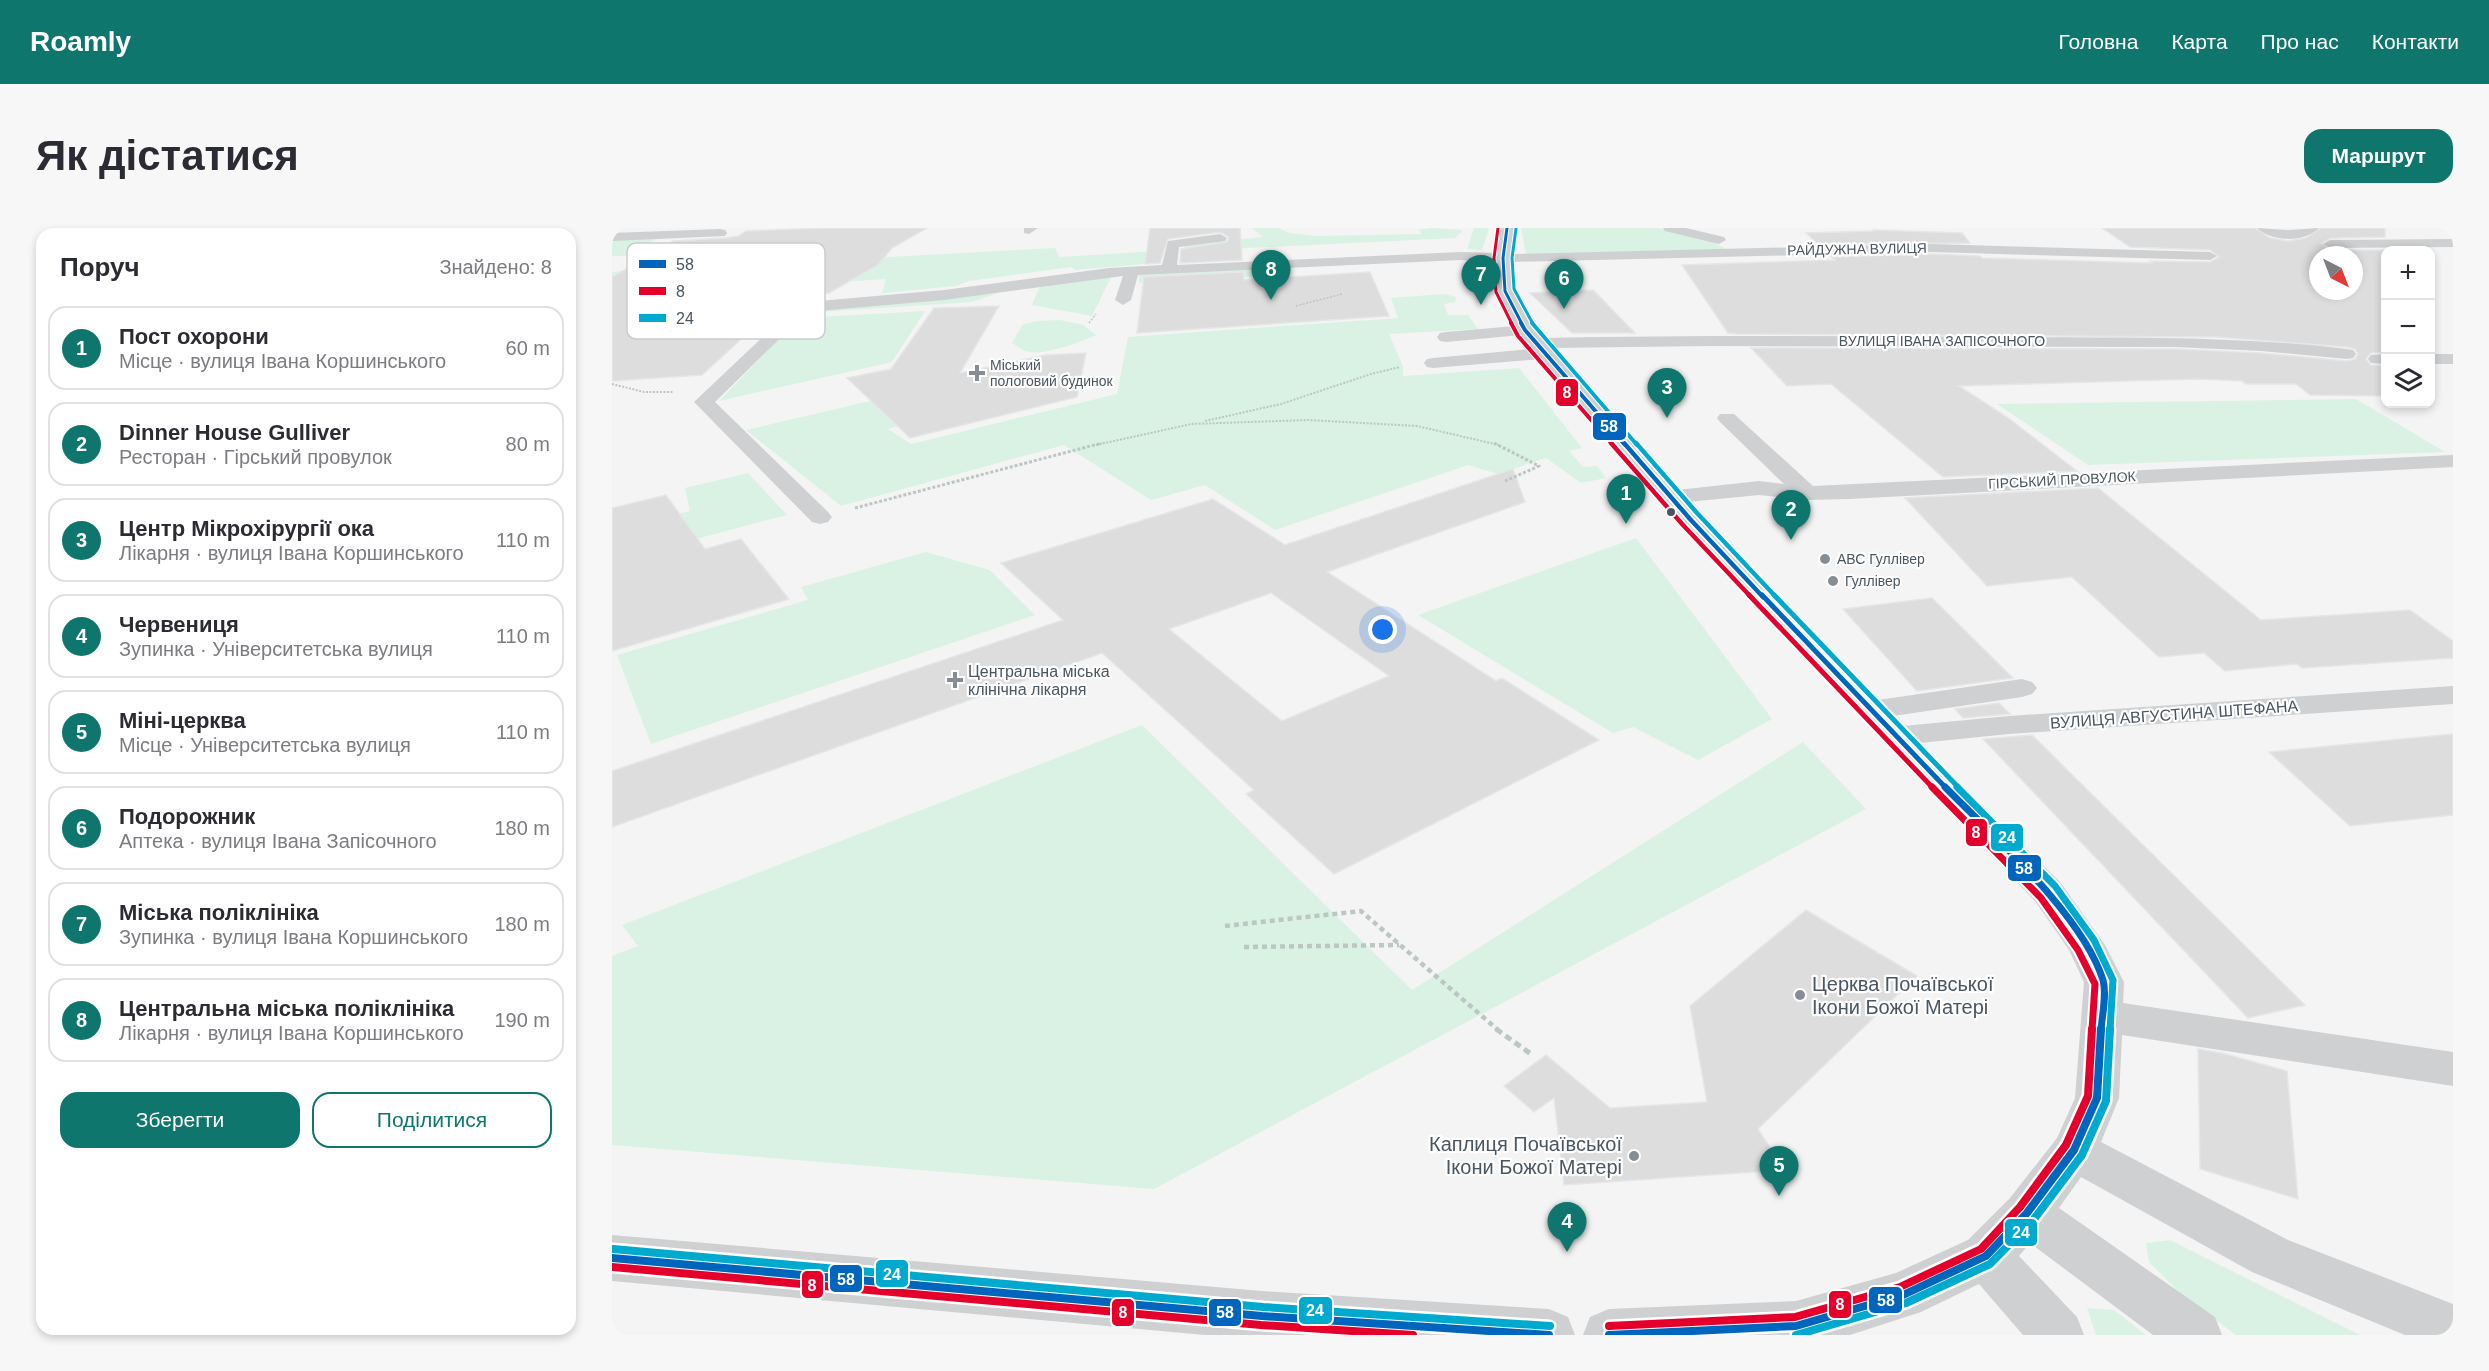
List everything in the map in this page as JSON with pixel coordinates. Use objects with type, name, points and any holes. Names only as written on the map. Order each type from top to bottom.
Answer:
[{"type":"street","points":[[1507,228],[1503,258],[1505,291],[1536,342],[1671,497],[1895,736],[2048,892],[2086,945],[2104,982],[2097,1098],[2074,1150],[2026,1213],[1986,1256],[1903,1295],[1798,1331],[1609,1335]]},
{"type":"street","points":[[1670,228],[1709,237],[1749,251]]},
{"type":"street","points":[[2264,228],[2272,233],[2304,234],[2312,228]]},
{"type":"street","points":[[612,237],[720,233]]},
{"type":"street","points":[[1169,269],[1173,244],[1220,238]]},
{"type":"street","points":[[2330,244],[2453,243]]},
{"type":"street","name":"РАЙДУЖНА ВУЛИЦЯ","points":[[825,307],[944,295],[1109,272],[1461,256],[1503,258],[1749,251],[1931,249],[2210,256]]},
{"type":"street","points":[[1123,300],[1132,271]]},
{"type":"street","points":[[1446,337],[1536,342]]},
{"type":"street","points":[[769,339],[704,402],[820,517]]},
{"type":"street","name":"ВУЛИЦЯ ІВАНА ЗАПІСОЧНОГО","points":[[1536,342],[1677,340],[2187,343],[2283,346],[2347,354]]},
{"type":"street","points":[[1433,363],[1536,342]]},
{"type":"street","points":[[2435,359],[2453,359]]},
{"type":"street","points":[[1727,418],[1807,493]]},
{"type":"street","name":"ГІРСЬКИЙ ПРОВУЛОК","points":[[1671,497],[1759,488],[1807,493],[2453,460]]},
{"type":"street","points":[[1871,710],[2022,688]]},
{"type":"street","name":"ВУЛИЦЯ АВГУСТИНА ШТЕФАНА","points":[[1895,736],[2009,725],[2453,695]]},
{"type":"street","points":[[2103,1016],[2453,1069]]},
{"type":"street","points":[[2074,1150],[2270,1256],[2453,1329]]},
{"type":"street","points":[[2026,1213],[2196,1335]]},
{"type":"street","points":[[1986,1256],[2058,1335]]},
{"type":"street","points":[[612,1258],[1262,1316],[1549,1335]]},
{"type":"path","points":[[1296,306],[1344,294]]},
{"type":"path","points":[[820,517],[1075,449],[1254,412],[1380,370],[1433,363]]},
{"type":"path","points":[[612,384],[644,392],[673,392],[722,384]]},
{"type":"path","points":[[1191,424],[1308,420],[1418,426],[1498,444],[1539,466],[1505,481]]},
{"type":"path","points":[[1225,926],[1361,911],[1491,1025],[1531,1054]]},
{"type":"path","points":[[1244,947],[1400,945]]},
{"type":"green space","points":[[1252,228],[1278,228],[1290,233],[1317,236],[1422,234],[1419,230],[1431,228],[1463,230],[1455,238],[1186,251],[1184,245],[1263,237]]},
{"type":"green space","points":[[1474,228],[1489,228],[1482,250],[1467,249]]},
{"type":"green space","points":[[1521,228],[1657,228],[1703,237],[1726,249],[1526,254]]},
{"type":"green space","points":[[656,239],[649,243],[627,243],[626,256],[612,256],[612,240]]},
{"type":"green space","points":[[1055,248],[1059,257],[1159,251],[1155,263],[1075,270],[1071,267],[969,281],[956,286],[882,293],[886,279],[825,283],[825,260]]},
{"type":"green space","points":[[1279,265],[1281,275],[1139,283],[1139,272]]},
{"type":"green space","points":[[627,271],[627,288],[612,288],[612,272]]},
{"type":"green space","points":[[1111,277],[1092,316],[1032,305],[1040,286]]},
{"type":"green space","points":[[998,293],[972,302],[825,312],[825,308]]},
{"type":"green space","points":[[1445,294],[1456,297],[1455,302],[1444,304],[1448,315],[1468,315],[1478,329],[1389,334],[1403,367],[1403,376],[1519,368],[1582,448],[1569,451],[1583,467],[1597,466],[1606,478],[1581,483],[1546,458],[1498,474],[1468,465],[1275,530],[1205,485],[1151,500],[1064,445],[841,506],[746,430],[917,390],[952,410],[888,429],[911,444],[1117,394],[1128,337],[1398,318],[1391,298]]},
{"type":"green space","points":[[925,311],[892,362],[719,401],[779,339],[825,339],[825,317]]},
{"type":"green space","points":[[1060,320],[1083,325],[1096,335],[1061,348],[1041,352],[1025,351],[1012,343],[1022,325],[1037,321]]},
{"type":"green space","points":[[2356,399],[2445,452],[2088,465],[1997,404]]},
{"type":"green space","points":[[748,473],[787,515],[612,561],[612,530],[690,511],[685,488]]},
{"type":"green space","points":[[1636,538],[1772,719],[1698,760],[1633,727],[1613,733],[1418,615]]},
{"type":"green space","points":[[926,552],[990,570],[1035,615],[651,744],[617,655],[808,600],[801,587]]},
{"type":"green space","points":[[1142,725],[1412,990],[1803,742],[1866,809],[1154,1189],[612,1145],[612,956],[638,946],[622,925]]},
{"type":"green space","points":[[2170,1240],[2360,1335],[2236,1335],[2183,1296],[2149,1262],[2146,1243]]},
{"type":"green space","points":[[2087,1308],[2114,1310],[2146,1335],[2096,1335]]},
{"type":"building","points":[[927,228],[892,248],[878,265],[829,293],[825,293],[825,243],[670,243],[739,236],[746,231]]},
{"type":"building","points":[[1150,228],[1240,228],[1242,260],[1180,263],[1181,249],[1227,242],[1229,237],[1220,232],[1168,239],[1160,263],[1145,264]]},
{"type":"building","points":[[2102,228],[2255,228],[2270,238],[2288,241],[2306,238],[2321,228],[2385,228],[2385,237],[2330,238],[2321,243],[2325,246],[2309,246],[2309,300],[2363,300],[2363,250],[2381,250],[2381,352],[2371,353],[2366,359],[2371,365],[2381,366],[2381,396],[2310,395],[2296,384],[2246,384],[2242,381],[2198,379],[1959,386],[2007,417],[2077,471],[1943,477],[1831,384],[1787,386],[1751,348],[2175,349],[2261,353],[2347,361],[2355,359],[2358,354],[2355,349],[2347,347],[2217,337],[1728,333],[1682,265],[1931,254],[1980,256],[1982,258],[2153,263],[2149,261],[2210,262],[2219,257],[2210,250],[2130,247]]},
{"type":"building","points":[[1873,230],[1962,233],[1970,243],[1818,244],[1806,233]]},
{"type":"building","points":[[627,268],[627,339],[741,339],[702,375],[612,381],[612,277]]},
{"type":"building","points":[[1243,272],[1244,280],[1370,272],[1389,316],[1137,333],[1144,277]]},
{"type":"building","points":[[1593,290],[1635,333],[1572,333],[1530,293]]},
{"type":"building","name":"Міський пологовий будинок","points":[[999,306],[960,373],[1046,355],[1086,353],[1077,397],[910,438],[847,378],[891,369],[934,308]]},
{"type":"building","name":"Центральна міська клінічна лікарня","points":[[1513,469],[1525,502],[1327,572],[1496,681],[1502,678],[1599,740],[1334,874],[1246,794],[1254,790],[1102,653],[612,827],[612,771],[1063,620],[1001,563],[1213,499],[1285,545]],"holes":[[[1271,593],[1389,676],[1282,721],[1169,629]]]},
{"type":"building","points":[[2098,488],[2261,620],[2410,610],[2453,641],[2453,658],[2302,668],[2297,664],[2225,671],[2204,653],[2159,657],[2072,577],[1987,586],[1905,498]]},
{"type":"building","points":[[666,495],[705,549],[741,539],[789,599],[612,651],[612,508]]},
{"type":"building","points":[[1932,598],[2013,678],[1917,691],[1843,609]]},
{"type":"building","points":[[1999,703],[2010,714],[1963,718],[1955,709]]},
{"type":"building","points":[[2453,734],[2453,815],[2350,826],[2269,752]]},
{"type":"building","points":[[2032,735],[2305,1005],[2248,1018],[1983,739]]},
{"type":"building","points":[[1806,910],[1917,976],[1758,1129],[1785,1170],[1564,1185],[1554,1098],[1534,1112],[1504,1086],[1546,1055],[1610,1108],[1707,1102],[1690,1006]]},
{"type":"building","points":[[2198,1049],[2222,1053],[2287,1071],[2298,1199],[2200,1169]]},
{"type":"transit line","name":"8","points":[[1498,228],[1494,258],[1496,292],[1518,336],[1683,525],[1888,742],[2041,898],[2078,950],[2095,984],[2088,1096],[2066,1145],[2020,1207],[1981,1249],[1900,1287],[1795,1317],[1609,1326]]},
{"type":"transit line","name":"58","points":[[1507,228],[1503,258],[1505,291],[1525,330],[1690,519],[1895,736],[2048,892],[2086,945],[2104,982],[2097,1098],[2074,1150],[2027,1213],[1986,1256],[1903,1295],[1796,1326],[1609,1335]]},
{"type":"transit line","name":"24","points":[[1516,229],[1512,258],[1514,289],[1533,325],[1697,513],[1901,730],[2055,886],[2094,940],[2113,980],[2106,1101],[2082,1155],[2034,1219],[1990,1264],[1906,1303],[1796,1335]]},
{"type":"transit line","name":"24","points":[[613,1249],[1263,1307],[1550,1326]]},
{"type":"transit line","name":"58","points":[[612,1258],[1262,1316],[1549,1335]]},
{"type":"transit line","name":"8","points":[[612,1267],[1261,1325],[1413,1335]]},
{"type":"place","name":"Центральна міська поліклініка","points":[[1271,300]]},
{"type":"place","name":"Міська поліклініка","points":[[1481,305]]},
{"type":"place","name":"Подорожник","points":[[1564,309]]},
{"type":"place","name":"Міський пологовий будинок","points":[[977,373]]},
{"type":"place","name":"Центр Мікрохірургії ока","points":[[1667,418]]},
{"type":"place","name":"Пост охорони","points":[[1626,524]]},
{"type":"place","name":"Dinner House Gulliver","points":[[1791,540]]},
{"type":"place","name":"АВС Гуллівер","points":[[1825,559]]},
{"type":"place","name":"Гуллівер","points":[[1833,581]]},
{"type":"place","name":"Центральна міська клінічна лікарня","points":[[955,680]]},
{"type":"place","name":"Церква Почаївської Ікони Божої Матері","points":[[1800,995]]},
{"type":"place","name":"Каплиця Почаївської Ікони Божої Матері","points":[[1634,1156]]},
{"type":"place","name":"Міні-церква","points":[[1779,1196]]},
{"type":"place","name":"Червениця","points":[[1567,1252]]}]
